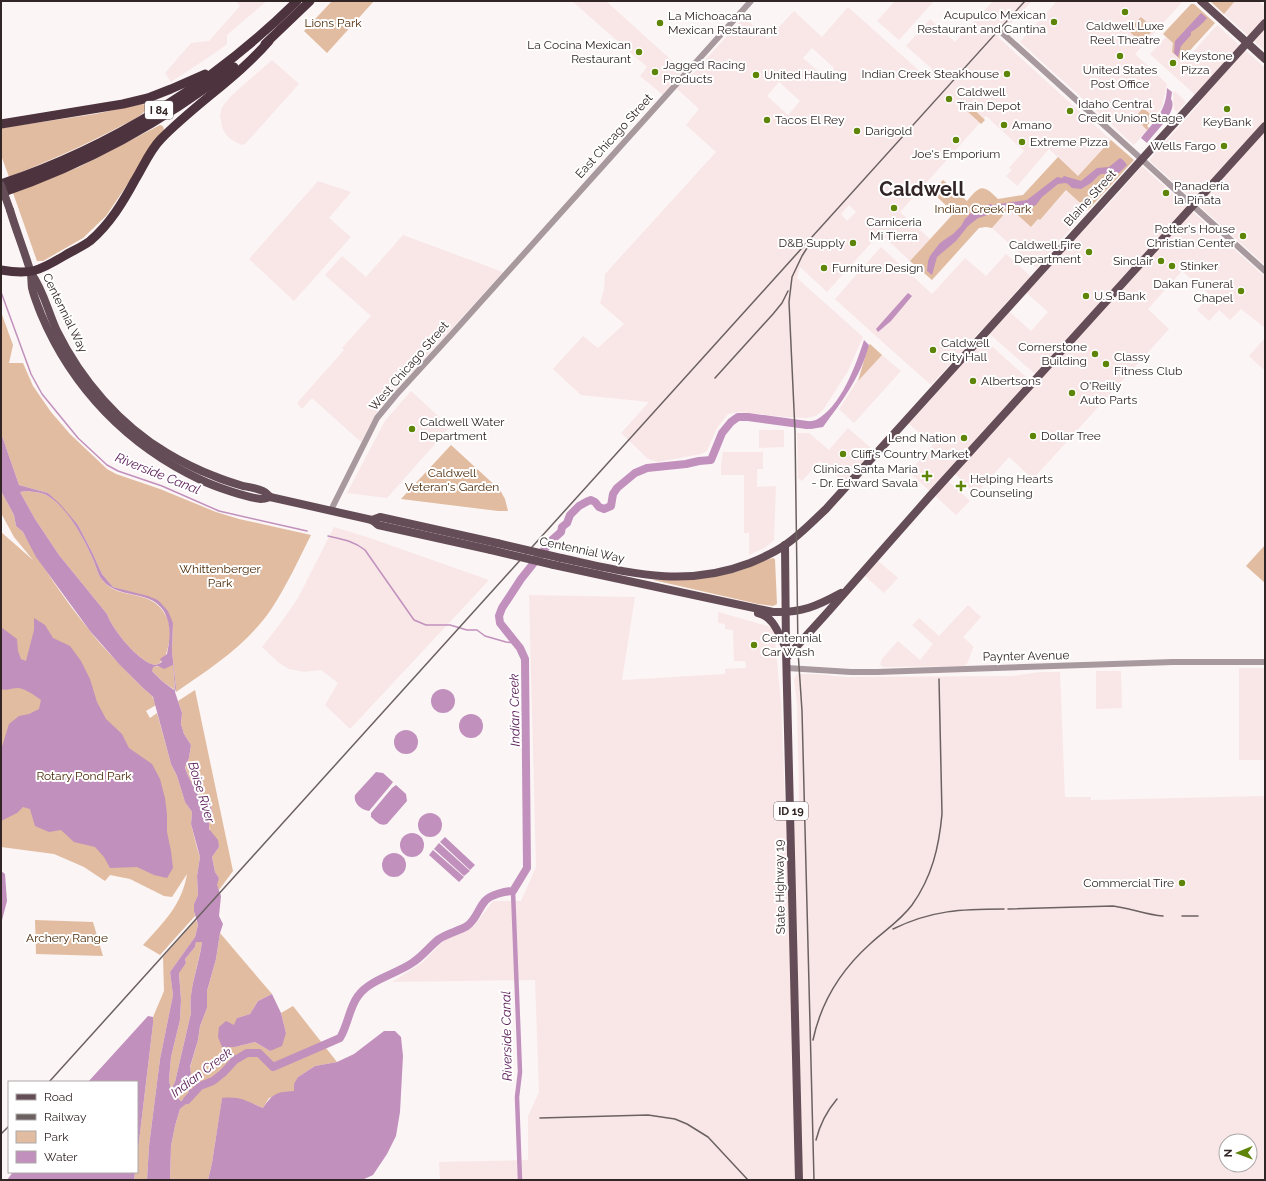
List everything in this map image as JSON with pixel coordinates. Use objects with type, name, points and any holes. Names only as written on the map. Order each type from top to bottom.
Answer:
[{"type":"highway","name":"I 84","points":[[1,185],[60,162],[99,144],[150,116],[220,68],[258,37],[297,1]]},
{"type":"highway","name":"I 84","points":[[1,193],[68,167],[104,150],[180,107],[204,91],[269,41],[310,1]]},
{"type":"highway","points":[[5,271],[31,272],[47,267],[89,241],[106,225],[124,200],[142,167],[160,140],[255,57],[269,41]]},
{"type":"highway","points":[[1,124],[130,103],[171,89],[220,68]]},
{"type":"main road","points":[[1201,1],[1265,59]]},
{"type":"main road","name":"Blaine Street","points":[[785,545],[826,508],[1265,23]]},
{"type":"main road","points":[[787,657],[1265,126]]},
{"type":"main road","name":"Centennial Way","points":[[1,185],[31,272],[40,285],[57,330],[75,363],[97,393],[142,436],[166,453],[190,466],[213,476],[264,491],[270,497],[372,520],[378,525],[765,611],[798,612],[814,607],[846,591]]},
{"type":"main road","name":"Centennial Way","points":[[372,520],[380,517],[561,558],[651,576],[685,577],[708,575],[727,571],[766,556],[785,545]]},
{"type":"main road","name":"State Highway 19","points":[[785,545],[786,649],[799,1180]]},
{"type":"main road","points":[[673,590],[684,596],[767,616],[774,624],[786,649]]},
{"type":"street","name":"East Chicago Street","points":[[526,251],[751,1]]},
{"type":"street","points":[[998,30],[1265,271]]},
{"type":"street","name":"West Chicago Street","points":[[331,510],[377,418],[526,251]]},
{"type":"street","name":"Paynter Avenue","points":[[787,668],[851,672],[899,672],[1173,662],[1265,662]]},
{"type":"shaded area","points":[[239,1],[267,1],[227,35],[227,44],[171,82],[165,73],[191,43],[209,41],[240,6],[237,3]]},
{"type":"shaded area","points":[[572,1],[606,1],[690,77],[744,17],[768,39],[794,11],[822,37],[848,7],[925,76],[932,69],[906,46],[930,19],[955,42],[993,1],[1032,1],[998,37],[1111,140],[1078,176],[1049,149],[1017,186],[1006,176],[1012,170],[1009,168],[1024,151],[986,116],[900,212],[930,239],[910,261],[880,233],[827,292],[800,267],[797,278],[863,337],[848,371],[823,410],[816,416],[807,418],[739,412],[728,414],[717,428],[707,451],[701,454],[658,462],[647,458],[621,433],[649,402],[581,395],[553,369],[583,336],[598,348],[624,324],[600,303],[604,290],[605,274],[716,152],[686,125],[699,109],[673,85],[663,95],[640,76],[647,67]],"holes":[[[812,48],[834,68],[826,78],[803,58]],[[779,82],[800,101],[788,115],[767,96]],[[849,205],[856,212],[847,221],[841,214]]]},
{"type":"shaded area","points":[[895,1],[934,1],[899,40],[877,21]]},
{"type":"shaded area","points":[[1057,1],[1183,1],[1135,54],[1167,84],[1162,107],[1154,117],[1143,108],[1136,115],[1144,123],[1142,125],[1147,130],[1134,145],[1020,42]]},
{"type":"shaded area","points":[[1235,1],[1258,1],[1265,7],[1265,51],[1224,14]]},
{"type":"shaded area","points":[[1217,25],[1265,68],[1265,265],[1149,160],[1201,102],[1150,54],[1166,37],[1173,43],[1185,61]]},
{"type":"shaded area","points":[[272,60],[299,84],[245,144],[242,145],[229,138],[223,130],[220,116],[222,107],[231,96]]},
{"type":"shaded area","points":[[1175,91],[1186,102],[1177,112],[1174,109],[1173,93]]},
{"type":"shaded area","points":[[1142,166],[1265,277],[1265,328],[1241,309],[1230,320],[1219,310],[1209,321],[1197,310],[1210,295],[1182,271],[1148,309],[1169,329],[1033,479],[1009,457],[976,494],[955,474],[984,443],[943,476],[970,501],[956,515],[909,472],[933,445],[908,423],[984,339],[1035,385],[1035,374],[983,328],[931,385],[835,299],[881,247],[932,294],[965,258],[986,276],[1006,254],[1037,282],[1087,225],[1097,217]],"holes":[[[1020,287],[1048,312],[1031,331],[1003,306]]]},
{"type":"shaded area","points":[[318,181],[351,192],[329,218],[351,237],[294,301],[249,259]]},
{"type":"shaded area","points":[[1067,190],[1088,210],[1036,268],[992,228],[1007,211],[1012,210],[1031,227],[1038,219],[1040,220]]},
{"type":"shaded area","points":[[403,235],[503,272],[378,410],[361,442],[312,398],[302,409],[297,403],[344,350],[342,348],[371,316],[325,275],[342,256],[366,277]]},
{"type":"shaded area","points":[[1265,338],[1265,371],[1249,356]]},
{"type":"shaded area","points":[[882,355],[901,371],[854,423],[839,409],[857,381]]},
{"type":"shaded area","points":[[411,391],[450,427],[387,498],[347,493],[385,421]]},
{"type":"shaded area","points":[[848,428],[873,450],[844,482],[820,461],[802,481],[798,478],[797,433],[809,433],[829,450]]},
{"type":"shaded area","points":[[759,430],[784,430],[784,447],[759,448]]},
{"type":"shaded area","points":[[723,452],[763,452],[763,469],[757,469],[757,487],[776,486],[774,540],[766,547],[749,555],[749,533],[744,533],[744,475],[721,475]]},
{"type":"shaded area","points":[[334,527],[367,537],[489,580],[350,729],[325,705],[338,683],[321,670],[304,672],[289,669],[279,663],[262,647],[298,598]]},
{"type":"shaded area","points":[[877,560],[898,578],[884,593],[864,575]]},
{"type":"shaded area","points":[[529,595],[635,597],[622,680],[725,674],[725,669],[746,668],[745,661],[734,661],[733,630],[725,629],[725,624],[718,623],[718,612],[768,626],[774,630],[781,703],[785,802],[799,802],[797,705],[794,679],[797,674],[846,677],[1012,676],[1040,672],[1060,672],[1065,797],[1091,797],[1091,800],[1265,796],[1265,1180],[440,1180],[439,1162],[528,1160],[528,1116],[539,1092],[535,980],[392,982],[423,962],[444,940],[474,926],[493,901],[521,901],[536,867]]},
{"type":"shaded area","points":[[968,605],[981,617],[963,637],[973,646],[967,664],[964,666],[883,667],[880,664],[882,659],[898,641],[920,660],[933,644],[912,625],[919,618],[939,636]]},
{"type":"shaded area","points":[[1239,668],[1265,668],[1265,760],[1239,760]]},
{"type":"shaded area","points":[[1096,671],[1121,671],[1122,708],[1096,709]]},
{"type":"green space","name":"Lions Park","points":[[332,1],[374,1],[327,53],[304,31]]},
{"type":"green space","points":[[1210,1],[1235,1],[1224,14]]},
{"type":"green space","points":[[1191,4],[1194,4],[1215,23],[1182,59],[1180,59],[1172,52],[1173,43],[1163,34]]},
{"type":"green space","points":[[1141,17],[1154,29],[1141,43],[1128,30]]},
{"type":"green space","points":[[142,104],[146,105],[147,108],[142,114],[134,119],[51,160],[9,177],[1,155],[1,128],[95,114]]},
{"type":"green space","points":[[969,105],[985,120],[981,124],[965,109]]},
{"type":"green space","points":[[1143,108],[1154,117],[1147,126],[1149,128],[1147,130],[1142,125],[1144,123],[1136,116]]},
{"type":"green space","points":[[160,125],[163,126],[164,130],[106,216],[83,238],[43,261],[37,261],[13,193],[79,167]]},
{"type":"green space","name":"Indian Creek Park","points":[[1111,140],[1134,160],[1088,210],[1066,190],[1040,220],[1038,219],[1031,227],[1012,210],[1007,211],[992,228],[979,228],[932,280],[910,261],[954,213],[932,192],[943,180],[967,201],[981,188],[988,190],[998,199],[1023,195],[1058,157],[1078,176]]},
{"type":"green space","name":"Whittenberger Park","points":[[1,312],[13,345],[9,363],[23,363],[33,386],[51,412],[70,434],[107,469],[116,474],[160,489],[216,512],[239,519],[311,535],[283,590],[272,608],[252,633],[228,654],[176,692],[172,651],[173,623],[158,600],[113,587],[102,574],[78,525],[48,493],[19,485],[1,433]]},
{"type":"green space","points":[[870,344],[882,355],[858,381],[868,347]]},
{"type":"green space","name":"Caldwell Veteran's Garden","points":[[451,445],[500,490],[505,499],[508,511],[401,499]]},
{"type":"green space","name":"Rotary Pond Park","points":[[1,491],[14,515],[16,526],[23,532],[46,571],[63,595],[116,661],[153,697],[156,705],[146,711],[150,718],[157,713],[171,764],[177,776],[185,802],[192,812],[191,824],[200,857],[197,876],[198,895],[194,904],[195,916],[160,955],[143,945],[171,913],[181,895],[187,874],[172,897],[164,896],[130,879],[110,875],[105,881],[84,867],[54,854],[1,847],[1,532],[33,560],[14,537],[1,513]]},
{"type":"green space","points":[[27,491],[46,495],[56,502],[69,516],[84,540],[100,577],[107,585],[125,593],[143,597],[159,607],[166,616],[170,632],[167,652],[162,661],[156,665],[150,663],[142,659],[127,645],[107,614],[59,555],[35,519],[20,492]]},
{"type":"green space","points":[[1265,545],[1265,583],[1246,566]]},
{"type":"green space","points":[[774,558],[777,604],[773,606],[758,604],[653,580],[674,580],[726,574],[736,572]]},
{"type":"green space","points":[[173,665],[175,690],[162,681],[152,671],[152,667]]},
{"type":"green space","points":[[195,690],[233,871],[219,890],[216,885],[219,878],[215,872],[212,857],[219,847],[209,827],[210,819],[213,814],[209,798],[205,807],[191,782],[185,766],[189,758],[191,745],[184,734],[181,724],[182,713],[178,701]]},
{"type":"green space","name":"Archery Range","points":[[35,920],[93,922],[103,956],[36,954]]},
{"type":"green space","points":[[196,920],[198,925],[195,937],[170,972],[173,995],[160,1059],[149,1146],[147,1180],[134,1180],[135,1173],[138,1173],[138,1150],[153,1017],[164,991],[163,957]]},
{"type":"green space","points":[[220,933],[272,994],[258,1001],[250,1014],[237,1018],[235,1047],[255,1042],[270,1051],[286,1033],[281,1013],[293,1006],[337,1062],[315,1066],[298,1077],[294,1091],[269,1098],[263,1108],[254,1104],[222,1099],[208,1180],[170,1180],[171,1146],[175,1126],[180,1109],[194,1096],[189,1083],[191,1073],[190,1068],[198,1040],[200,1026],[207,1008],[207,991],[216,959]]},
{"type":"green space","points":[[196,942],[202,942],[192,987],[190,1005],[191,1013],[175,1082],[171,1091],[169,1080],[171,1057],[180,1020],[181,1000],[179,972],[186,963],[185,959],[195,947]]},
{"type":"green space","points":[[186,1087],[189,1089],[188,1096],[181,1101],[176,1096],[179,1091]]},
{"type":"water","points":[[1201,13],[1207,18],[1200,26],[1191,32],[1191,35],[1181,46],[1178,57],[1174,53],[1175,41]]},
{"type":"water","points":[[1167,88],[1172,92],[1172,110],[1165,122],[1147,143],[1141,138],[1162,110]]},
{"type":"water","points":[[1120,158],[1127,165],[1119,173],[1101,174],[1081,189],[1072,188],[1066,183],[1058,184],[1042,197],[1036,205],[1031,207],[1018,206],[994,210],[991,214],[978,218],[968,226],[956,241],[937,257],[932,275],[927,271],[930,256],[939,244],[953,234],[972,212],[990,204],[993,205],[1027,200],[1057,177],[1062,178],[1064,176],[1081,181],[1097,168],[1109,167]]},
{"type":"water","points":[[908,293],[912,296],[891,321],[878,332],[876,329]]},
{"type":"water","points":[[864,340],[869,345],[861,368],[844,398],[823,427],[811,429],[797,427],[798,421],[816,420],[833,406],[852,373]]},
{"type":"water","points":[[1,433],[19,485],[48,493],[60,504],[78,525],[102,574],[113,587],[158,600],[168,611],[173,623],[172,651],[176,688],[175,692],[182,713],[181,724],[184,734],[191,745],[189,758],[185,767],[191,782],[205,807],[209,798],[213,814],[209,820],[209,829],[218,840],[219,847],[212,857],[215,872],[219,878],[217,885],[221,896],[219,916],[223,924],[216,959],[207,991],[207,1008],[200,1026],[198,1040],[190,1067],[191,1073],[189,1083],[194,1093],[194,1097],[180,1109],[175,1126],[171,1146],[170,1180],[147,1180],[149,1146],[160,1059],[173,995],[170,972],[195,937],[198,925],[194,911],[194,904],[198,895],[197,876],[200,857],[191,824],[192,812],[185,802],[177,776],[171,764],[153,697],[119,664],[90,631],[36,557],[23,532],[16,526],[14,515],[1,491]],"holes":[[[20,492],[38,492],[48,496],[62,508],[79,531],[100,577],[107,584],[114,589],[149,599],[157,603],[163,610],[168,621],[169,637],[167,654],[160,659],[162,662],[156,665],[150,663],[142,659],[127,645],[107,614],[59,555],[35,519]],[[173,665],[174,690],[152,671],[153,667],[158,666],[164,669]],[[196,942],[202,942],[192,987],[190,1004],[191,1013],[175,1082],[171,1090],[169,1080],[171,1057],[180,1020],[181,1000],[179,973],[186,963],[185,959],[195,947]],[[186,1087],[189,1089],[188,1096],[181,1101],[176,1096],[179,1091]]]},
{"type":"water","name":"Rotary Pond Park","points":[[34,618],[45,625],[53,638],[70,646],[81,661],[90,679],[97,702],[106,719],[122,734],[129,748],[152,764],[160,779],[165,798],[167,832],[173,868],[167,878],[154,875],[137,867],[110,868],[104,857],[95,847],[74,842],[61,830],[49,832],[35,826],[30,809],[23,807],[17,813],[1,821],[1,750],[9,724],[19,716],[29,714],[39,709],[41,700],[30,692],[18,688],[5,690],[1,689],[1,627],[17,639],[18,651],[21,659],[26,661],[34,630]]},
{"type":"water","points":[[443,689],[451,693],[455,701],[451,709],[443,713],[435,709],[431,701],[435,693]]},
{"type":"water","points":[[471,714],[479,718],[483,726],[479,734],[471,738],[463,734],[459,726],[463,718]]},
{"type":"water","points":[[406,730],[414,734],[418,742],[414,750],[406,754],[398,750],[394,742],[398,734]]},
{"type":"water","points":[[376,772],[383,773],[393,782],[369,811],[361,808],[356,803],[355,795]]},
{"type":"water","points":[[396,785],[406,794],[407,801],[387,824],[382,825],[371,817],[371,813]]},
{"type":"water","points":[[430,813],[438,817],[442,825],[438,833],[430,837],[422,833],[418,825],[422,817]]},
{"type":"water","points":[[412,833],[420,837],[424,845],[420,853],[412,857],[404,853],[400,845],[404,837]]},
{"type":"water","points":[[445,837],[475,865],[470,870],[440,842]]},
{"type":"water","points":[[439,843],[470,871],[464,876],[434,849]]},
{"type":"water","points":[[433,850],[464,877],[459,882],[429,855]]},
{"type":"water","points":[[394,853],[402,857],[406,865],[402,873],[394,877],[386,873],[382,865],[386,857]]},
{"type":"water","points":[[1,871],[5,874],[7,901],[1,924]]},
{"type":"water","points":[[272,994],[281,1013],[286,1033],[282,1046],[270,1051],[255,1042],[235,1047],[222,1047],[218,1037],[219,1027],[226,1021],[234,1025],[237,1018],[250,1014],[258,1001]]},
{"type":"water","points":[[148,1016],[153,1017],[138,1150],[138,1081],[89,1081]]},
{"type":"water","points":[[384,1031],[395,1031],[401,1037],[403,1056],[400,1112],[396,1136],[387,1154],[373,1175],[362,1180],[208,1180],[222,1098],[239,1098],[263,1108],[276,1094],[294,1091],[294,1084],[298,1077],[315,1066],[337,1062],[354,1054]]},
{"type":"water","points":[[12,1173],[135,1173],[134,1180],[7,1180]]},
{"type":"waterway","name":"Riverside Canal","points":[[1,292],[31,374],[42,394],[78,438],[107,465],[118,471],[162,486],[219,511],[307,531]]},
{"type":"waterway","name":"Indian Creek","points":[[187,1100],[200,1086],[213,1081],[235,1060],[247,1053],[259,1053],[273,1067],[340,1038],[355,1001],[363,990],[376,981],[412,963],[439,939],[470,924],[483,904],[490,897],[513,891],[527,868],[525,659],[520,648],[500,623],[499,616],[502,608],[521,579],[552,540],[561,532],[562,527],[567,523],[570,515],[579,506],[591,500],[599,507],[604,509],[611,506],[613,494],[617,488],[635,473],[647,468],[711,460],[722,433],[731,422],[738,417],[807,425]]},
{"type":"waterway","name":"Riverside Canal","points":[[328,536],[352,542],[365,550],[414,620],[426,625],[450,625],[467,630],[477,630],[485,636],[515,643]]},
{"type":"waterway","name":"Riverside Canal","points":[[513,891],[520,1072],[517,1097],[520,1180]]},
{"type":"railway","points":[[50,1081],[1025,1]]},
{"type":"railway","points":[[807,248],[792,277],[789,302],[795,431],[798,651],[802,711],[814,1180]]},
{"type":"railway","points":[[715,378],[773,314],[782,303],[788,291]]},
{"type":"railway","points":[[813,1040],[821,1013],[841,976],[875,939],[907,911],[925,884],[929,873],[939,838],[942,814],[939,679]]},
{"type":"railway","points":[[1008,909],[1113,906],[1163,916]]},
{"type":"railway","points":[[893,929],[934,914],[974,909],[1004,909]]},
{"type":"railway","points":[[1182,916],[1198,916]]},
{"type":"railway","points":[[816,1140],[824,1118],[837,1099]]},
{"type":"railway","points":[[540,1118],[648,1115],[675,1119],[687,1124],[708,1137],[748,1180]]},
{"type":"railway","points":[[1,1134],[8,1127]]},
{"type":"place","name":"Caldwell Luxe Reel Theatre","points":[[1125,12]]},
{"type":"place","name":"Acupulco Mexican Restaurant and Cantina","points":[[1054,22]]},
{"type":"place","name":"La Michoacana Mexican Restaurant","points":[[660,23]]},
{"type":"place","name":"La Cocina Mexican Restaurant","points":[[639,52]]},
{"type":"place","name":"United States Post Office","points":[[1120,56]]},
{"type":"place","name":"Keystone Pizza","points":[[1173,63]]},
{"type":"place","name":"Jagged Racing Products","points":[[655,72]]},
{"type":"place","name":"Indian Creek Steakhouse","points":[[1007,74]]},
{"type":"place","name":"United Hauling","points":[[756,75]]},
{"type":"place","name":"Caldwell Train Depot","points":[[949,99]]},
{"type":"place","name":"KeyBank","points":[[1227,109]]},
{"type":"place","name":"Idaho Central Credit Union Stage","points":[[1070,111]]},
{"type":"place","name":"Tacos El Rey","points":[[767,120]]},
{"type":"place","name":"Amano","points":[[1004,125]]},
{"type":"place","name":"Darigold","points":[[857,131]]},
{"type":"place","name":"Joe's Emporium","points":[[956,140]]},
{"type":"place","name":"Extreme Pizza","points":[[1022,142]]},
{"type":"place","name":"Wells Fargo","points":[[1224,146]]},
{"type":"place","name":"Panadería la Piñata","points":[[1166,193]]},
{"type":"place","name":"Carniceria Mi Tierra","points":[[894,208]]},
{"type":"place","name":"Potter's House Christian Center","points":[[1243,236]]},
{"type":"place","name":"D&B Supply","points":[[853,243]]},
{"type":"place","name":"Caldwell Fire Department","points":[[1089,252]]},
{"type":"place","name":"Sinclair","points":[[1161,261]]},
{"type":"place","name":"Stinker","points":[[1172,266]]},
{"type":"place","name":"Furniture Design","points":[[824,268]]},
{"type":"place","name":"Dakan Funeral Chapel","points":[[1241,291]]},
{"type":"place","name":"U.S. Bank","points":[[1086,296]]},
{"type":"place","name":"Caldwell City Hall","points":[[933,350]]},
{"type":"place","name":"Cornerstone Building","points":[[1095,354]]},
{"type":"place","name":"Classy Fitness Club","points":[[1106,364]]},
{"type":"place","name":"Albertsons","points":[[973,381]]},
{"type":"place","name":"O'Reilly Auto Parts","points":[[1072,393]]},
{"type":"place","name":"Caldwell Water Department","points":[[412,429]]},
{"type":"place","name":"Dollar Tree","points":[[1033,436]]},
{"type":"place","name":"Lend Nation","points":[[964,438]]},
{"type":"place","name":"Cliff's Country Market","points":[[843,454]]},
{"type":"place","name":"Clinica Santa Maria - Dr. Edward Savala","points":[[927,476]]},
{"type":"place","name":"Helping Hearts Counseling","points":[[961,486]]},
{"type":"place","name":"Centennial Car Wash","points":[[754,645]]},
{"type":"place","name":"Commercial Tire","points":[[1182,883]]},
{"type":"district","name":"Caldwell","points":[[922,189]]},
{"type":"water label","name":"Boise River","points":[[202,792]]}]
